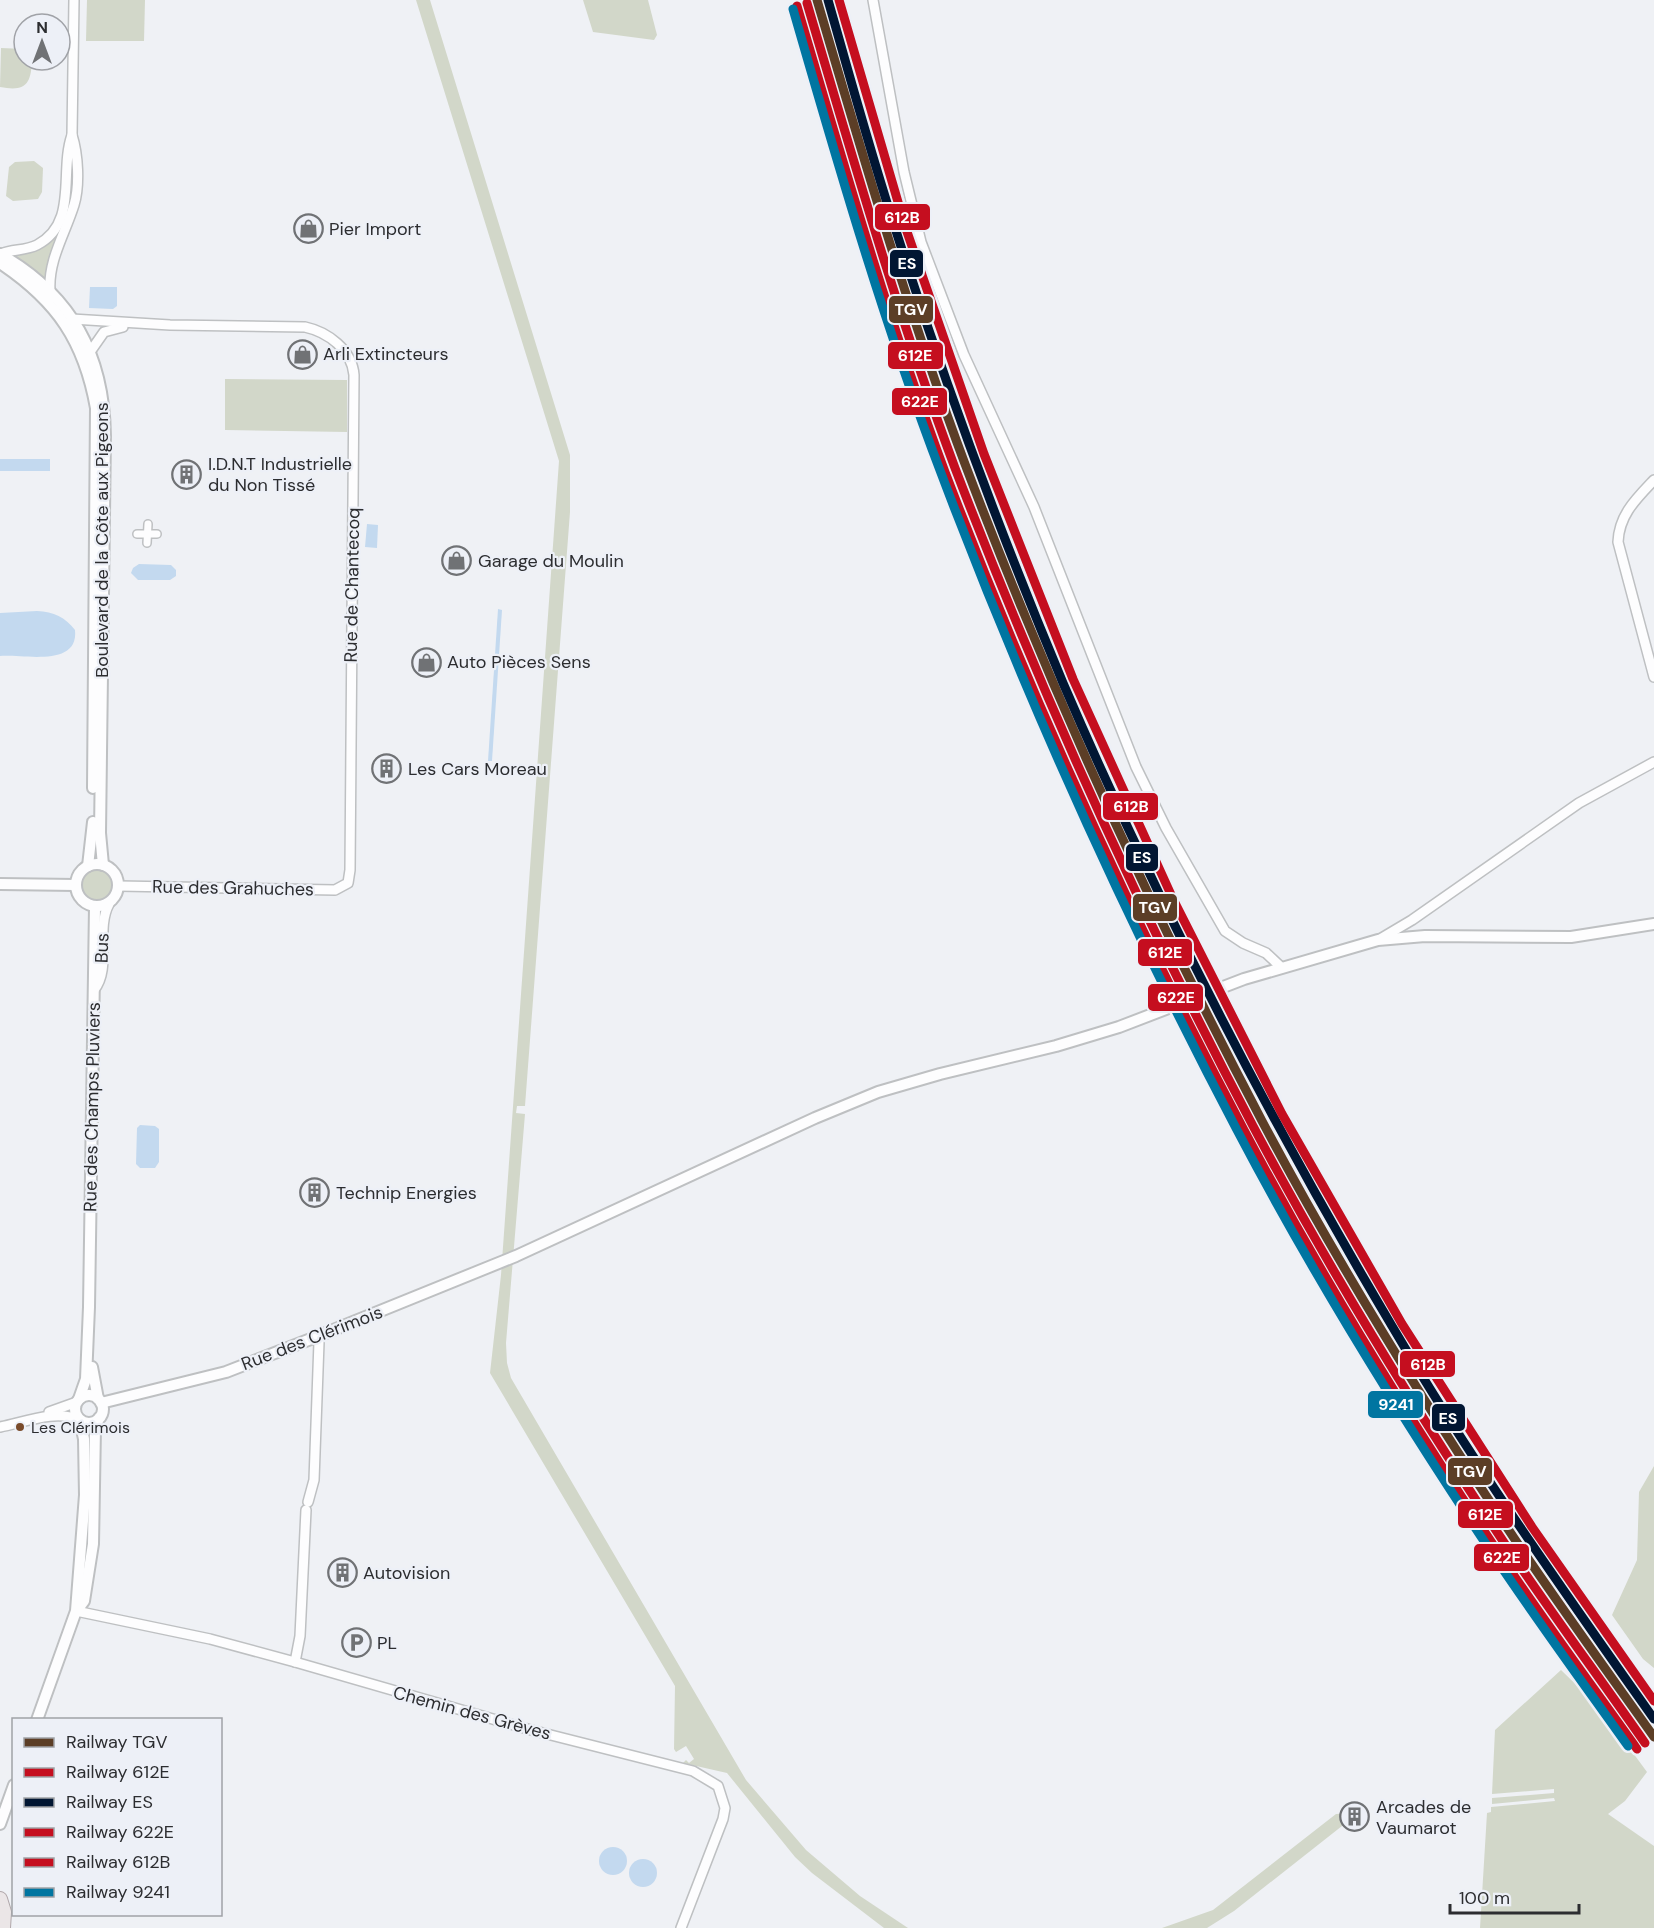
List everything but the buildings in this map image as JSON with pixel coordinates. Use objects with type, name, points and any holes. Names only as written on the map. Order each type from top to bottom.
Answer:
[{"type":"main road","points":[[0,1899],[4,1912],[3,1928]]},
{"type":"street","points":[[50,291],[52,265],[75,203],[76,149],[72,135],[74,0]]},
{"type":"street","points":[[873,0],[904,172],[921,242],[964,355],[1034,507],[1136,767],[1166,828],[1225,931],[1243,943],[1266,953],[1282,968]]},
{"type":"street","points":[[0,254],[34,246],[51,234],[58,225],[66,201],[67,149],[72,135]]},
{"type":"street","name":"Boulevard de la Côte aux Pigeons","points":[[0,254],[20,265],[50,291],[72,319],[90,352],[101,380],[105,408],[100,833],[103,865]]},
{"type":"street","name":"Boulevard de la Côte aux Pigeons","points":[[0,263],[30,283],[69,330],[85,361],[96,408],[93,833],[88,866]]},
{"type":"street","name":"Rue de Chantecoq","points":[[72,319],[314,329],[339,345],[353,369],[350,870],[345,886]]},
{"type":"street","points":[[90,352],[100,335],[112,328],[170,324]]},
{"type":"street","points":[[1654,480],[1630,505],[1620,525],[1618,542],[1654,677]]},
{"type":"street","points":[[147,543],[148,524]]},
{"type":"street","points":[[137,534],[157,534]]},
{"type":"street","points":[[1378,940],[1412,920],[1579,803],[1654,762]]},
{"type":"street","points":[[103,865],[114,873],[119,886],[118,893],[109,904],[95,907],[79,897],[76,885],[79,874],[88,866],[103,865]]},
{"type":"street","points":[[0,884],[76,885]]},
{"type":"street","name":"Rue des Grahuches","points":[[119,886],[335,890],[345,886]]},
{"type":"street","name":"Bus","points":[[94,990],[101,981],[101,930],[109,904]]},
{"type":"street","name":"Rue des Champs Pluviers","points":[[78,1401],[86,1379],[89,1307],[95,907]]},
{"type":"street","name":"Rue des Clérimois","points":[[100,1401],[226,1372],[316,1337],[516,1256],[814,1118],[878,1092],[940,1074],[1056,1046],[1119,1027],[1216,988],[1378,940],[1425,936],[1571,937],[1654,924]]},
{"type":"street","name":"Rue des Champs Pluviers","points":[[89,1307],[93,1379],[100,1401]]},
{"type":"street","points":[[295,1662],[300,1636],[307,1506],[314,1480],[319,1342],[316,1337]]},
{"type":"street","points":[[0,1426],[69,1407],[87,1396],[100,1401],[103,1411],[95,1428],[93,1544],[84,1601],[76,1611]]},
{"type":"street","points":[[36,1718],[76,1611],[85,1495],[84,1439],[80,1420],[75,1413],[78,1401]]},
{"type":"street","points":[[0,1426],[57,1415],[70,1416],[89,1423],[99,1418]]},
{"type":"street","name":"Chemin des Grèves","points":[[76,1611],[210,1639],[531,1730],[693,1771],[718,1786],[725,1808],[723,1819],[681,1928]]},
{"type":"street","points":[[0,1805],[12,1778]]},
{"type":"street","points":[[0,1824],[12,1791]]},
{"type":"shaded area","points":[[87,0],[145,0],[144,41],[86,41]]},
{"type":"shaded area","points":[[416,0],[430,0],[570,455],[570,512],[525,1106],[517,1106],[516,1113],[525,1114],[506,1343],[507,1363],[511,1378],[746,1780],[806,1850],[860,1896],[908,1928],[884,1928],[812,1873],[795,1857],[727,1773],[683,1763],[686,1760],[689,1763],[694,1759],[686,1746],[676,1752],[674,1749],[675,1686],[490,1373],[501,1275],[559,461]]},
{"type":"shaded area","points":[[583,0],[648,0],[657,35],[654,40],[593,32]]},
{"type":"shaded area","points":[[1,48],[12,48],[12,72],[30,72],[30,75],[21,87],[0,87]]},
{"type":"shaded area","points":[[74,150],[72,201],[44,282],[10,255],[22,253],[59,227],[69,153]]},
{"type":"shaded area","points":[[34,161],[43,168],[42,192],[38,199],[13,201],[6,196],[9,167],[15,162]]},
{"type":"shaded area","points":[[225,379],[347,380],[347,432],[225,430]]},
{"type":"shaded area","points":[[97,870],[108,875],[113,886],[108,897],[97,902],[86,897],[81,886],[86,875]]},
{"type":"shaded area","points":[[1654,1466],[1654,1668],[1643,1659],[1612,1615],[1637,1560],[1639,1492]]},
{"type":"shaded area","points":[[1561,1670],[1606,1719],[1647,1772],[1625,1801],[1608,1814],[1654,1846],[1654,1928],[1480,1928],[1487,1813],[1491,1812],[1491,1807],[1555,1801],[1554,1798],[1492,1804],[1492,1798],[1554,1793],[1554,1789],[1492,1794],[1495,1730]]},
{"type":"shaded area","points":[[1351,1813],[1352,1825],[1342,1826],[1234,1911],[1207,1928],[1162,1928],[1213,1910],[1336,1814]]},
{"type":"water","points":[[90,287],[117,287],[117,306],[113,309],[89,308]]},
{"type":"water","points":[[0,459],[50,459],[50,471],[0,471]]},
{"type":"water","points":[[367,524],[378,525],[377,548],[365,547]]},
{"type":"water","points":[[139,564],[171,565],[176,570],[176,576],[170,580],[138,580],[131,573],[133,568]]},
{"type":"water","points":[[498,609],[502,610],[492,761],[488,761]]},
{"type":"water","points":[[37,611],[59,616],[75,630],[74,642],[68,650],[47,656],[0,656],[0,613]]},
{"type":"water","points":[[140,1125],[155,1126],[159,1129],[159,1162],[155,1168],[140,1168],[136,1164],[137,1128]]},
{"type":"water","points":[[613,1847],[623,1851],[627,1861],[623,1871],[613,1875],[603,1871],[599,1861],[603,1851]]},
{"type":"water","points":[[643,1859],[653,1863],[657,1873],[653,1883],[643,1887],[633,1883],[629,1873],[633,1863]]},
{"type":"rail line","name":"TGV","points":[[817,0],[905,292],[965,464],[1067,715],[1180,960],[1262,1121],[1321,1228],[1383,1332],[1447,1436],[1514,1538],[1654,1737]]},
{"type":"rail line","name":"ES","points":[[828,0],[887,202],[934,345],[975,459],[1063,683],[1137,848],[1259,1090],[1346,1248],[1422,1377],[1552,1574],[1654,1719]]},
{"type":"rail line","name":"612B","points":[[839,0],[905,226],[984,454],[1073,679],[1173,899],[1282,1114],[1402,1324],[1532,1527],[1654,1701]]},
{"type":"rail line","name":"612E","points":[[807,3],[895,295],[955,468],[1057,719],[1171,965],[1253,1126],[1374,1338],[1438,1442],[1505,1544],[1645,1743]]},
{"type":"rail line","name":"622E","points":[[797,6],[885,298],[945,472],[1012,640],[1122,888],[1244,1130],[1365,1343],[1429,1447],[1496,1549],[1637,1749]]},
{"type":"rail line","name":"9241","points":[[793,9],[881,301],[941,473],[1042,724],[1155,969],[1237,1130],[1357,1342],[1488,1547],[1628,1746]]},
{"type":"place","name":"Pier Import","points":[[308,229]]},
{"type":"place","name":"Arli Extincteurs","points":[[302,354]]},
{"type":"place","name":"I.D.N.T Industrielle du Non Tissé","points":[[187,474]]},
{"type":"place","name":"Garage du Moulin","points":[[457,561]]},
{"type":"place","name":"Auto Pièces Sens","points":[[426,662]]},
{"type":"place","name":"Les Cars Moreau","points":[[387,769]]},
{"type":"place","name":"Technip Energies","points":[[315,1193]]},
{"type":"place","name":"Les Clérimois","points":[[20,1427]]},
{"type":"place","name":"Autovision","points":[[342,1573]]},
{"type":"place","name":"PL","points":[[356,1643]]},
{"type":"place","name":"Arcades de Vaumarot","points":[[1355,1817]]}]
